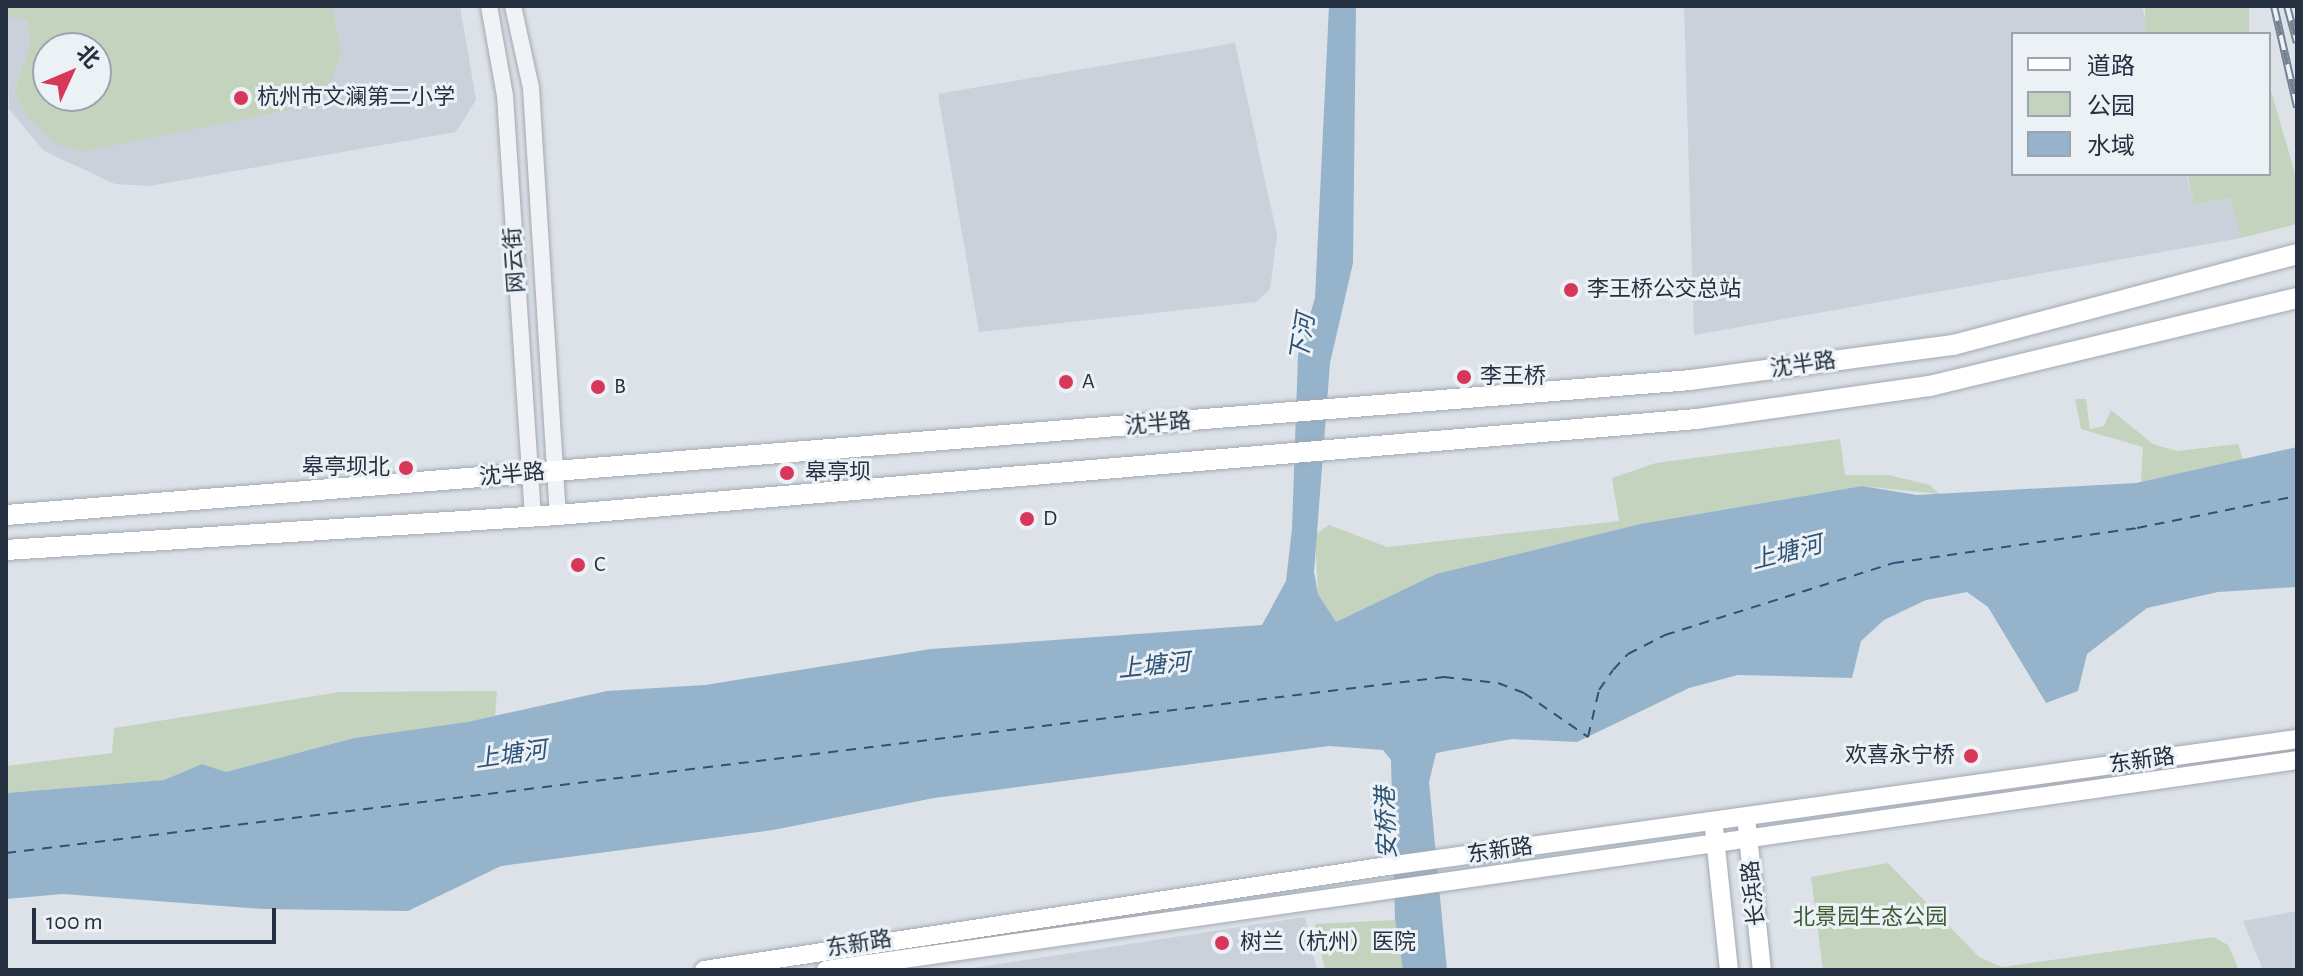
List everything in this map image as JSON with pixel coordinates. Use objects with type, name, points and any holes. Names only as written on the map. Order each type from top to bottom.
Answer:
[{"type":"main road","name":"沈半路","points":[[6,515],[1690,380],[1953,345],[2297,254]]},
{"type":"main road","name":"沈半路","points":[[6,550],[558,515],[1269,452],[1697,419],[1930,386],[2297,298]]},
{"type":"main road","name":"东新路","points":[[1747,826],[2297,739]]},
{"type":"main road","name":"东新路","points":[[704,970],[1388,866],[2297,760]]},
{"type":"main road","name":"长浜路","points":[[1747,826],[1762,970]]},
{"type":"main road","name":"东新路","points":[[826,970],[1392,886],[1447,882],[1714,830]]},
{"type":"main road","name":"长浜路","points":[[1714,830],[1729,970]]},
{"type":"street","name":"网云街","points":[[489,6],[505,96],[533,516]]},
{"type":"street","name":"网云街","points":[[513,6],[531,88],[558,515]]},
{"type":"shaded area","name":"杭州市文澜第二小学","points":[[6,6],[460,6],[476,100],[456,132],[149,186],[115,184],[44,151],[9,109]]},
{"type":"shaded area","points":[[1684,6],[2142,6],[2148,32],[2011,32],[2011,176],[2187,176],[2194,204],[2230,198],[2241,238],[1694,335]]},
{"type":"shaded area","points":[[1235,43],[1277,235],[1270,289],[1256,302],[979,332],[938,94]]},
{"type":"shaded area","points":[[2297,911],[2297,970],[2263,970],[2243,921]]},
{"type":"shaded area","name":"树兰（杭州）医院","points":[[1305,917],[1317,970],[960,970]]},
{"type":"green space","points":[[6,6],[332,6],[341,51],[333,78],[309,106],[80,152],[54,143],[29,119],[15,92],[31,41],[27,20],[7,16]]},
{"type":"green space","points":[[2145,6],[2249,6],[2249,32],[2145,32]]},
{"type":"green space","points":[[2271,91],[2297,180],[2297,224],[2241,238],[2230,198],[2194,204],[2187,176],[2271,176]]},
{"type":"green space","points":[[2075,399],[2086,399],[2090,429],[2104,426],[2111,410],[2153,444],[2177,451],[2238,444],[2243,460],[2141,482],[2143,447],[2081,429]]},
{"type":"green space","points":[[1840,439],[1845,475],[1889,475],[1930,485],[1939,494],[1862,486],[1640,524],[1436,574],[1336,622],[1318,594],[1315,535],[1329,525],[1387,547],[1619,521],[1612,478],[1656,463]]},
{"type":"green space","points":[[497,691],[495,716],[467,722],[354,738],[226,772],[202,764],[164,780],[6,793],[6,766],[112,753],[114,728],[340,692]]},
{"type":"green space","name":"北景园生态公园","points":[[1888,863],[1979,957],[2002,967],[2214,937],[2228,945],[2239,970],[1823,970],[1811,877]]},
{"type":"green space","points":[[1395,920],[1403,970],[1325,970],[1315,924]]},
{"type":"water","points":[[1329,6],[1356,6],[1353,263],[1330,363],[1314,572],[1318,594],[1336,622],[1436,574],[1640,524],[1862,486],[1917,495],[2136,483],[2297,447],[2297,587],[2218,592],[2147,608],[2087,654],[2078,691],[2046,703],[1988,607],[1967,592],[1926,600],[1884,620],[1861,641],[1852,678],[1738,675],[1689,688],[1577,742],[1512,739],[1436,753],[1429,782],[1447,970],[1403,970],[1395,920],[1391,760],[1383,750],[1329,746],[934,798],[773,830],[501,866],[408,911],[263,909],[63,894],[6,899],[6,793],[164,780],[202,764],[226,772],[354,738],[467,722],[607,691],[705,685],[931,649],[1262,625],[1286,581],[1292,529],[1298,355],[1315,298]]},
{"type":"ferry route","points":[[6,853],[1444,677],[1498,683],[1524,693],[1588,737],[1599,690],[1613,670],[1628,654],[1665,635],[1894,563],[2137,528],[2297,496]]},
{"type":"railway","points":[[2274,6],[2297,107]]},
{"type":"railway","points":[[2287,6],[2297,43]]},
{"type":"place","name":"杭州市文澜第二小学","points":[[241,98]]},
{"type":"place","name":"李王桥公交总站","points":[[1571,290]]},
{"type":"place","name":"李王桥","points":[[1464,377]]},
{"type":"place","name":"A","points":[[1066,382]]},
{"type":"place","name":"B","points":[[598,387]]},
{"type":"place","name":"皋亭坝北","points":[[406,468]]},
{"type":"place","name":"皋亭坝","points":[[787,473]]},
{"type":"place","name":"D","points":[[1027,519]]},
{"type":"place","name":"C","points":[[578,565]]},
{"type":"place","name":"欢喜永宁桥","points":[[1971,756]]},
{"type":"place","name":"树兰（杭州）医院","points":[[1222,943]]},
{"type":"water label","name":"下河","points":[[1304,338]]},
{"type":"water label","name":"上塘河","points":[[1787,554]]},
{"type":"water label","name":"上塘河","points":[[1154,667]]},
{"type":"water label","name":"上塘河","points":[[511,756]]},
{"type":"water label","name":"安桥港","points":[[1388,823]]}]
